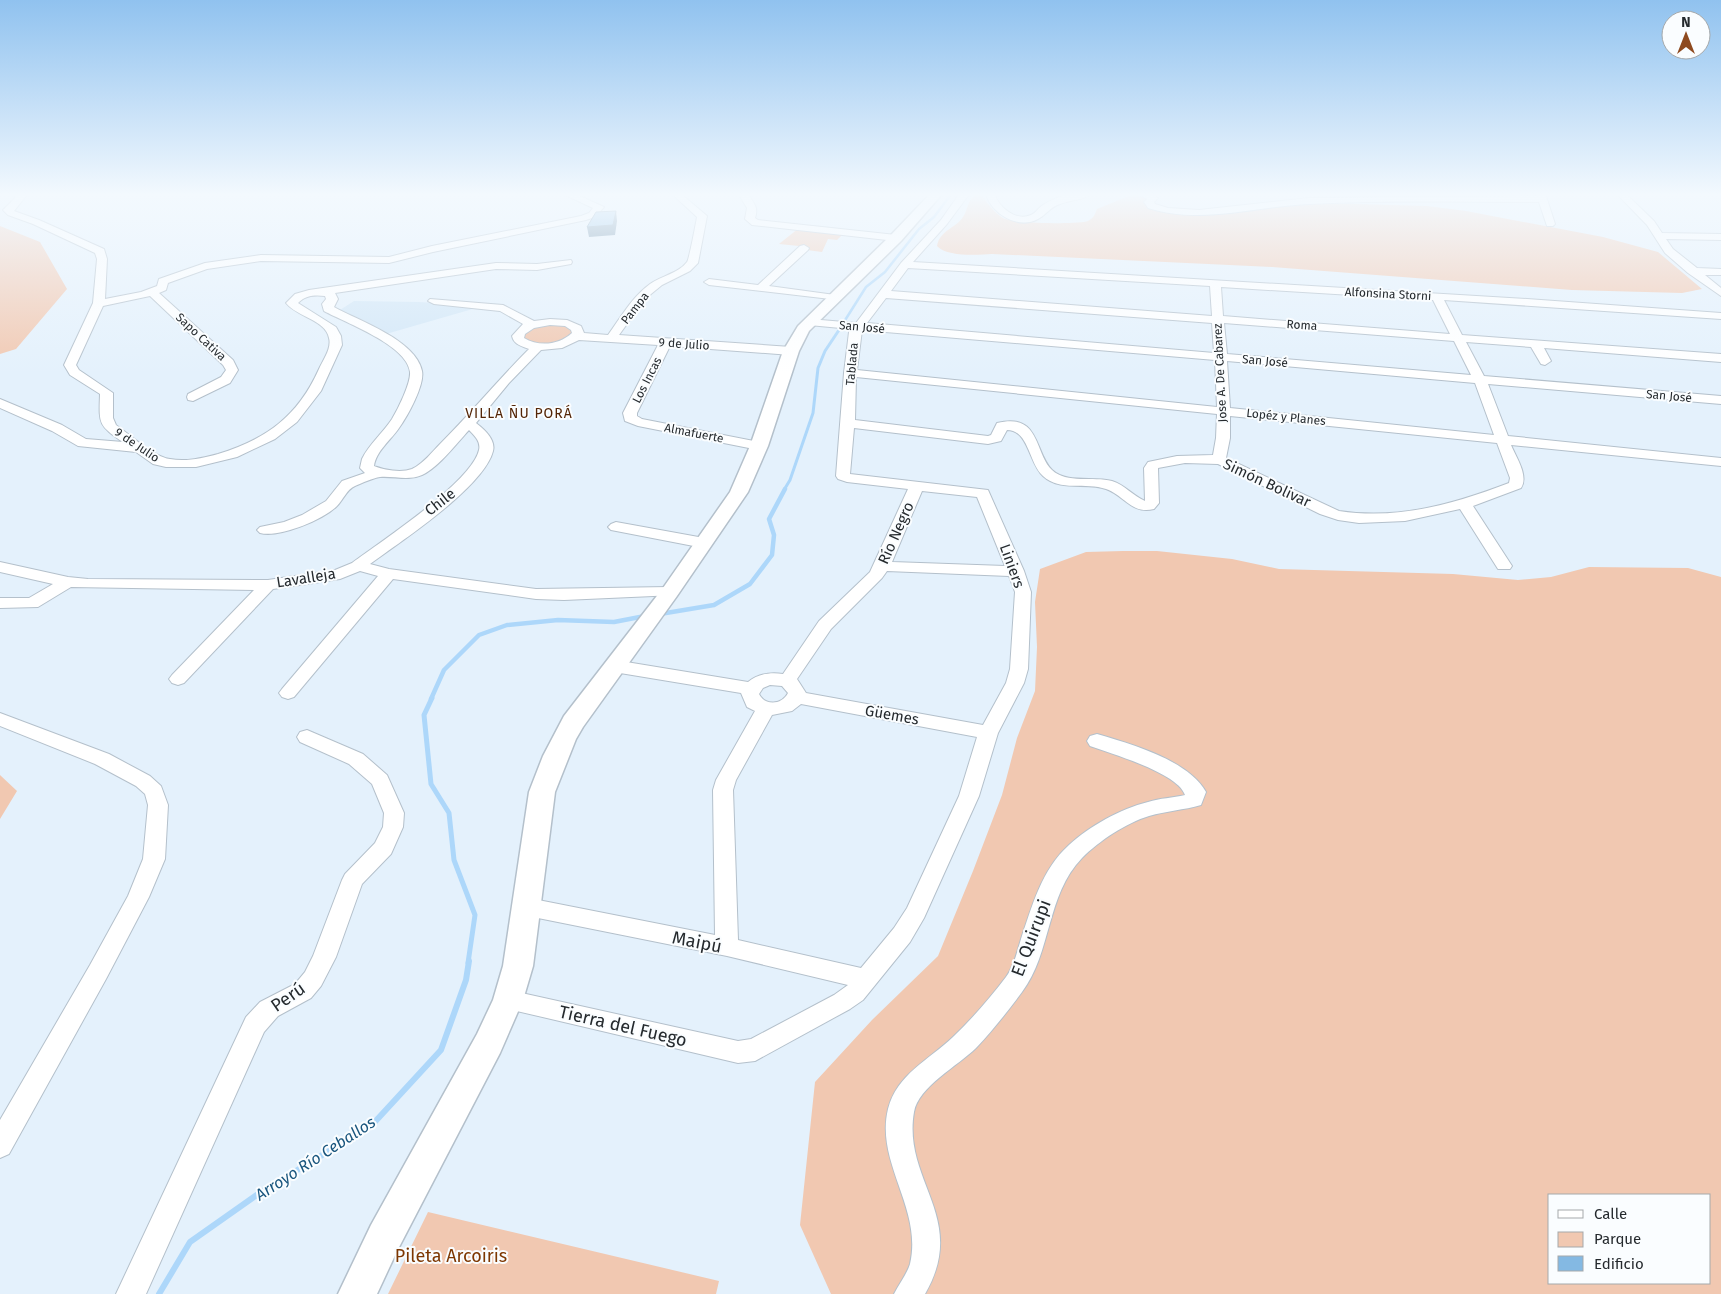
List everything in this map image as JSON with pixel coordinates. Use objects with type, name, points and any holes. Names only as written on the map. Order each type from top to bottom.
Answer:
[{"type":"main road","points":[[357,1294],[384,1238],[488,1043],[508,1000],[518,966],[528,908],[542,792],[560,743],[573,722],[666,597],[739,492],[759,446],[791,351],[809,322],[880,253]]},
{"type":"street","points":[[101,253],[102,259],[99,303],[153,293],[162,288],[163,281],[205,266],[261,258],[366,262],[389,260],[415,253]]},
{"type":"street","name":"Pampa","points":[[611,339],[646,292],[654,285],[689,267],[694,262],[695,253]]},
{"type":"street","points":[[760,289],[798,253]]},
{"type":"street","name":"Tablada","points":[[843,476],[855,326],[884,294],[916,253]]},
{"type":"street","points":[[1672,253],[1721,286]]},
{"type":"street","points":[[320,292],[496,266],[537,267],[567,262]]},
{"type":"street","name":"Alfonsina Storni","points":[[905,265],[1721,316]]},
{"type":"street","points":[[1696,270],[1721,272]]},
{"type":"street","points":[[1696,270],[1721,293]]},
{"type":"street","points":[[709,282],[835,298]]},
{"type":"street","name":"Jose A. De Cabarez","points":[[1215,285],[1222,357],[1223,411],[1222,449],[1218,460]]},
{"type":"street","points":[[320,292],[333,296],[326,307],[328,309],[402,348],[410,356],[416,371],[415,380],[402,415],[371,454],[367,464],[367,468],[378,473],[404,475],[417,472],[469,423],[505,380],[539,346]]},
{"type":"street","name":"9 de Julio","points":[[99,303],[70,365],[74,372],[106,393],[107,423],[138,448],[158,461],[166,464],[184,465],[238,452],[256,445],[288,425],[312,396],[336,345],[336,340],[328,325],[300,310],[292,303],[300,296],[320,292]]},
{"type":"street","name":"Sapo Cativa","points":[[153,293],[229,363],[232,370],[226,380],[193,397]]},
{"type":"street","name":"Roma","points":[[884,294],[1721,358]]},
{"type":"street","points":[[1436,297],[1480,380],[1503,439]]},
{"type":"street","points":[[434,302],[503,308],[533,325]]},
{"type":"street","points":[[550,322],[567,323],[577,328],[576,336],[558,345],[539,346],[523,343],[519,340],[518,336],[520,332],[533,325],[550,322]]},
{"type":"street","name":"San José","points":[[809,322],[1721,400]]},
{"type":"street","name":"9 de Julio","points":[[576,336],[791,351]]},
{"type":"street","name":"Los Incas","points":[[630,418],[630,413],[666,342]]},
{"type":"street","points":[[1535,343],[1545,361]]},
{"type":"street","name":"Lopéz y Planes","points":[[850,373],[1721,462]]},
{"type":"street","points":[[0,403],[56,428],[83,443],[138,448]]},
{"type":"street","name":"Almafuerte","points":[[630,418],[638,422],[759,446]]},
{"type":"street","name":"Chile","points":[[358,566],[459,487],[483,459],[486,449],[483,438],[478,430],[469,423]]},
{"type":"street","name":"Simón Bolivar","points":[[848,423],[988,440],[996,438],[1002,426],[1016,427],[1022,430],[1033,442],[1045,472],[1067,481],[1109,484],[1137,504],[1144,506],[1149,506],[1152,503],[1151,468],[1154,465],[1202,459],[1218,460],[1339,515],[1376,519],[1431,512],[1464,504],[1516,485],[1516,478],[1503,439]]},
{"type":"street","points":[[265,530],[288,526],[321,511],[331,504],[347,484],[378,473]]},
{"type":"street","name":"Río Negro","points":[[787,681],[825,625],[876,575],[882,566],[917,486],[843,476]]},
{"type":"street","name":"Liniers","points":[[738,1052],[755,1050],[855,993],[902,935],[916,912],[968,796],[988,733],[1015,683],[1019,669],[1023,592],[983,493],[917,486]]},
{"type":"street","points":[[1464,504],[1504,566]]},
{"type":"street","points":[[616,527],[704,543]]},
{"type":"street","points":[[358,566],[389,574],[536,594],[666,597]]},
{"type":"street","name":"Lavalleja","points":[[0,567],[68,582],[97,584],[268,584],[340,574],[358,566]]},
{"type":"street","points":[[882,566],[1016,571]]},
{"type":"street","points":[[288,692],[389,574]]},
{"type":"street","points":[[0,603],[32,603],[68,582]]},
{"type":"street","points":[[178,678],[268,584]]},
{"type":"street","points":[[614,666],[752,689]]},
{"type":"street","points":[[767,679],[787,681],[796,688],[796,697],[793,702],[781,708],[766,709],[754,703],[750,694],[755,684],[767,679]]},
{"type":"street","name":"Güemes","points":[[796,697],[988,733]]},
{"type":"street","points":[[727,948],[723,790],[726,780],[766,709]]},
{"type":"street","points":[[0,719],[102,759],[143,781],[154,791],[158,805],[154,859],[138,897],[0,1145]]},
{"type":"street","name":"Perú","points":[[131,1294],[256,1025],[269,1009],[302,991],[313,979],[324,957],[353,880],[384,848],[393,827],[394,813],[380,780],[356,759],[307,737]]},
{"type":"street","name":"El Quirupi","points":[[909,1294],[924,1266],[928,1240],[923,1211],[907,1170],[899,1135],[902,1107],[909,1092],[956,1050],[998,1004],[1017,979],[1031,945],[1045,899],[1061,870],[1074,852],[1125,818],[1140,811],[1194,800],[1196,792],[1189,782],[1173,771],[1097,741]]},
{"type":"street","name":"Maipú","points":[[528,908],[727,948],[866,979]]},
{"type":"street","name":"Tierra del Fuego","points":[[508,1000],[738,1052]]},
{"type":"shaded area","points":[[354,301],[419,302],[483,306],[386,334],[340,310]]},
{"type":"green space","points":[[0,253],[47,253],[67,289],[16,349],[0,354]]},
{"type":"green space","points":[[953,253],[1660,253],[1702,289],[1682,293],[1572,290],[1272,267],[992,254]]},
{"type":"green space","points":[[559,322],[578,332],[558,345],[523,343],[525,328]]},
{"type":"green space","points":[[1157,551],[1232,559],[1279,569],[1453,574],[1518,580],[1551,577],[1589,567],[1688,568],[1721,577],[1721,1294],[831,1294],[800,1225],[815,1082],[872,1020],[938,956],[1002,795],[1017,738],[1035,691],[1037,647],[1035,602],[1040,569],[1086,552]]},
{"type":"green space","points":[[0,775],[17,791],[0,819]]},
{"type":"green space","name":"Pileta Arcoiris","points":[[428,1212],[719,1281],[716,1294],[388,1294]]},
{"type":"waterway","name":"Arroyo Río Ceballos","points":[[842,325],[866,287],[885,272],[900,253]]},
{"type":"waterway","name":"Arroyo Río Ceballos","points":[[784,490],[790,480],[813,413],[818,368],[825,351],[843,324]]},
{"type":"waterway","name":"Arroyo Río Ceballos","points":[[660,614],[714,605],[750,584],[772,555],[774,535],[769,519],[785,489]]},
{"type":"waterway","name":"Arroyo Río Ceballos","points":[[431,699],[444,670],[479,635],[507,625],[558,620],[614,622],[645,616]]},
{"type":"waterway","name":"Arroyo Río Ceballos","points":[[432,698],[424,715],[431,784],[449,813],[454,860],[475,915],[468,963]]},
{"type":"waterway","name":"Arroyo Río Ceballos","points":[[159,1294],[190,1242],[261,1192],[372,1125],[441,1050],[466,980],[469,961]]},
{"type":"district","name":"VILLA ÑU PORÁ","points":[[519,413]]}]
